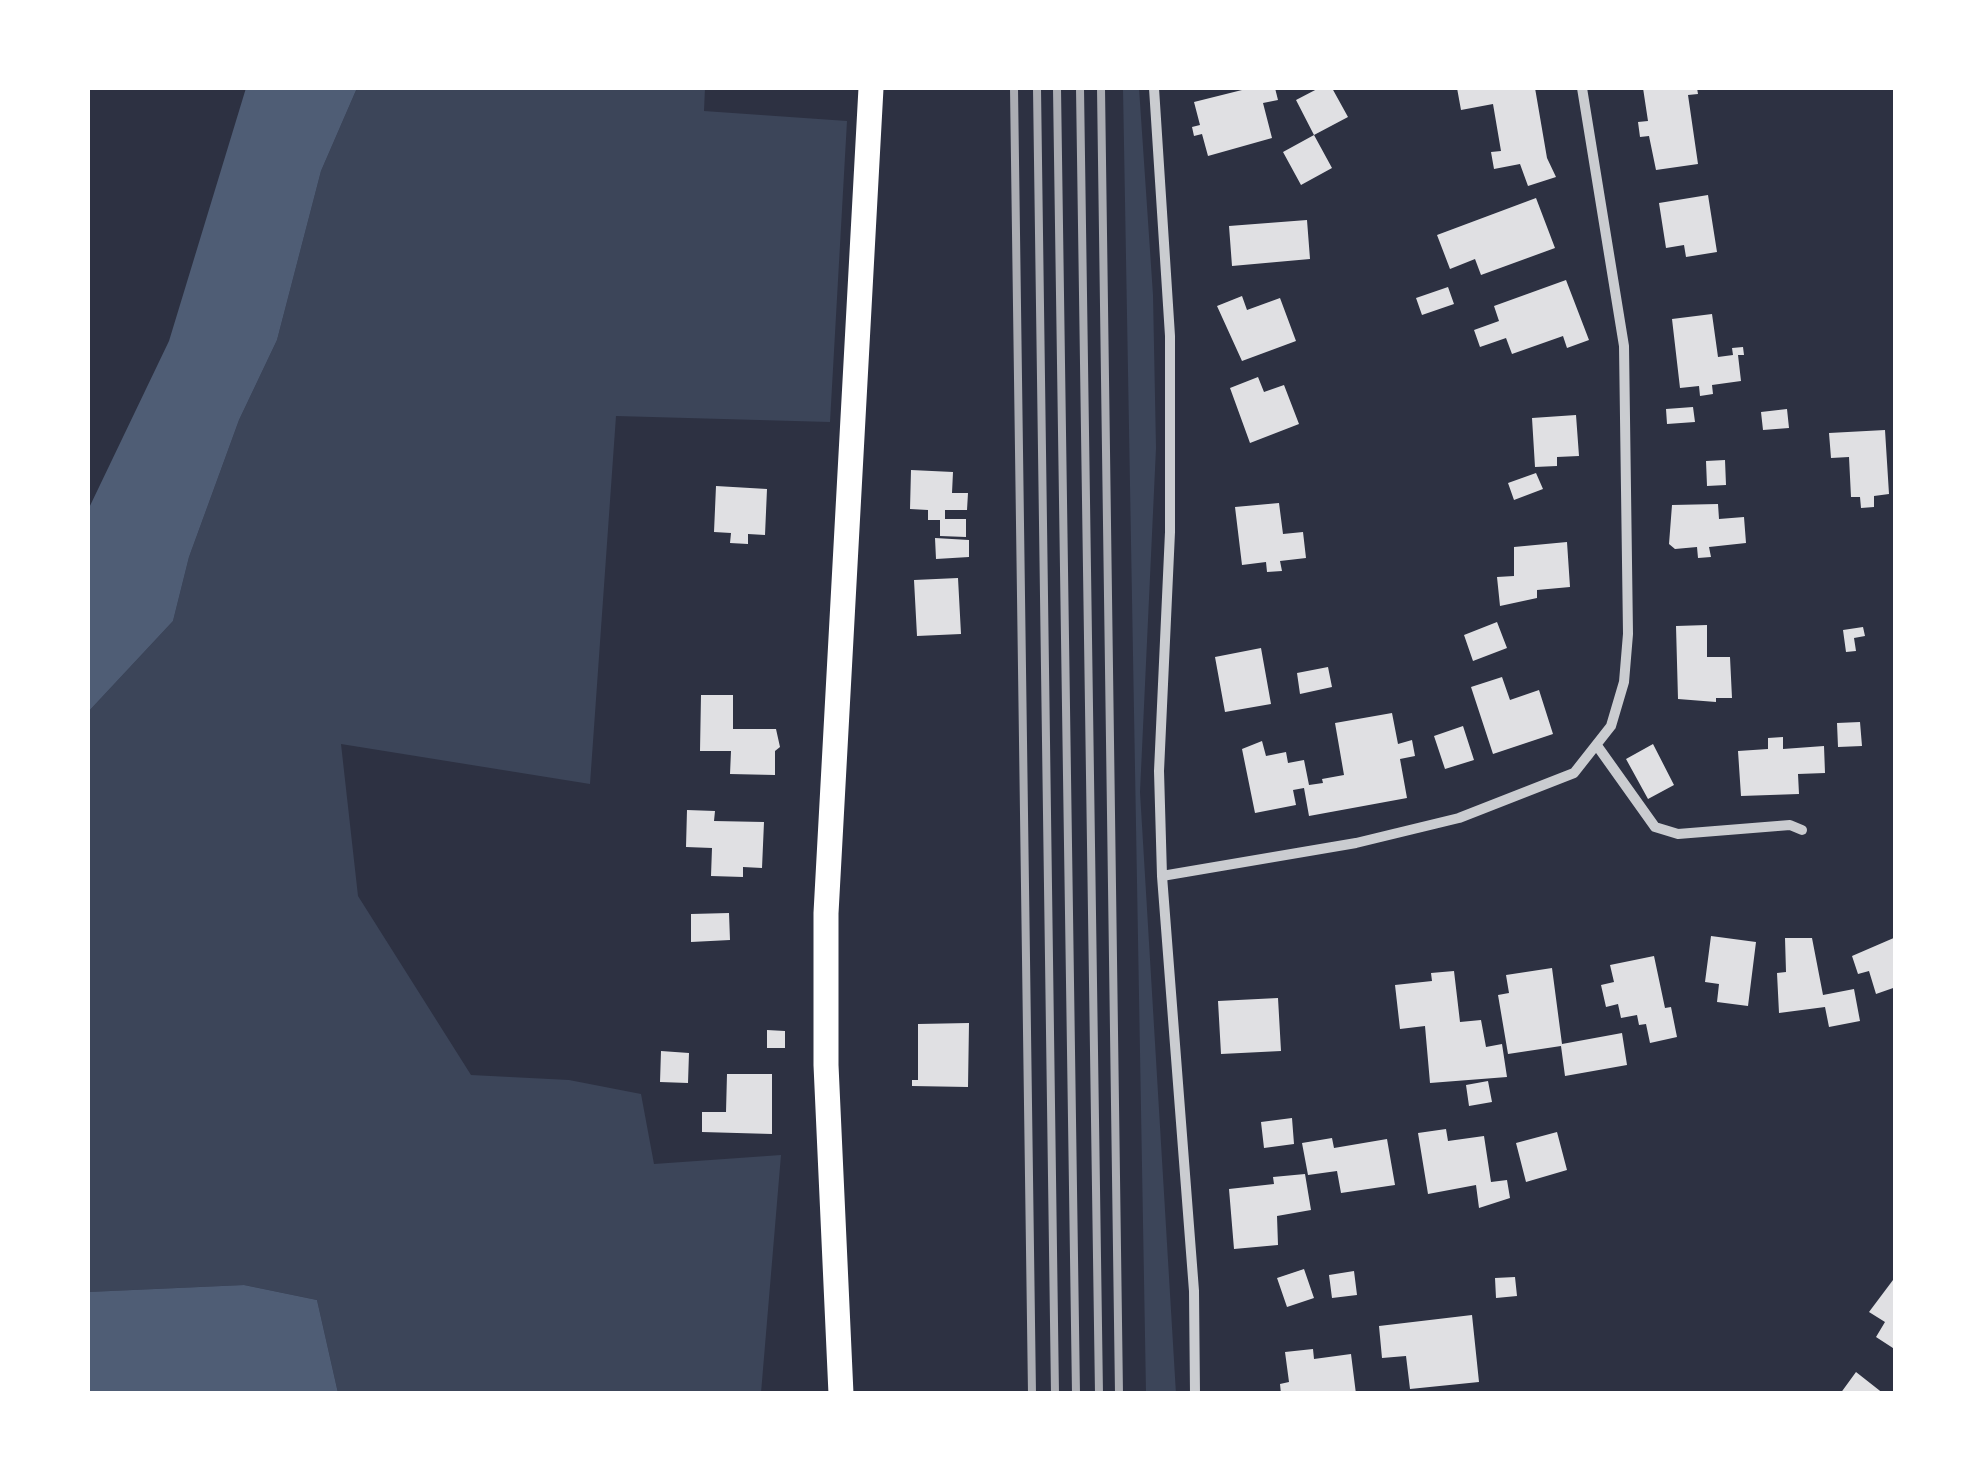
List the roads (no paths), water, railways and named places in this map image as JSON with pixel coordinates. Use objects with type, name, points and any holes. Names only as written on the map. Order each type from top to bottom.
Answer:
[{"type":"main road","points":[[841,1394],[826,1066],[826,913],[870,88]]},
{"type":"street","points":[[1154,88],[1170,336],[1170,532],[1160,771],[1162,876],[1194,1291],[1195,1394]]},
{"type":"street","points":[[1162,876],[1356,843],[1459,818],[1574,773],[1612,726],[1624,682],[1628,634],[1624,346],[1582,88]]},
{"type":"street","points":[[1598,747],[1655,827],[1678,834],[1790,825],[1802,830]]},
{"type":"railway","points":[[1014,88],[1032,1394]]},
{"type":"railway","points":[[1037,88],[1055,1394]]},
{"type":"railway","points":[[1057,88],[1076,1394]]},
{"type":"railway","points":[[1080,88],[1099,1394]]},
{"type":"railway","points":[[1101,88],[1119,1394]]}]
